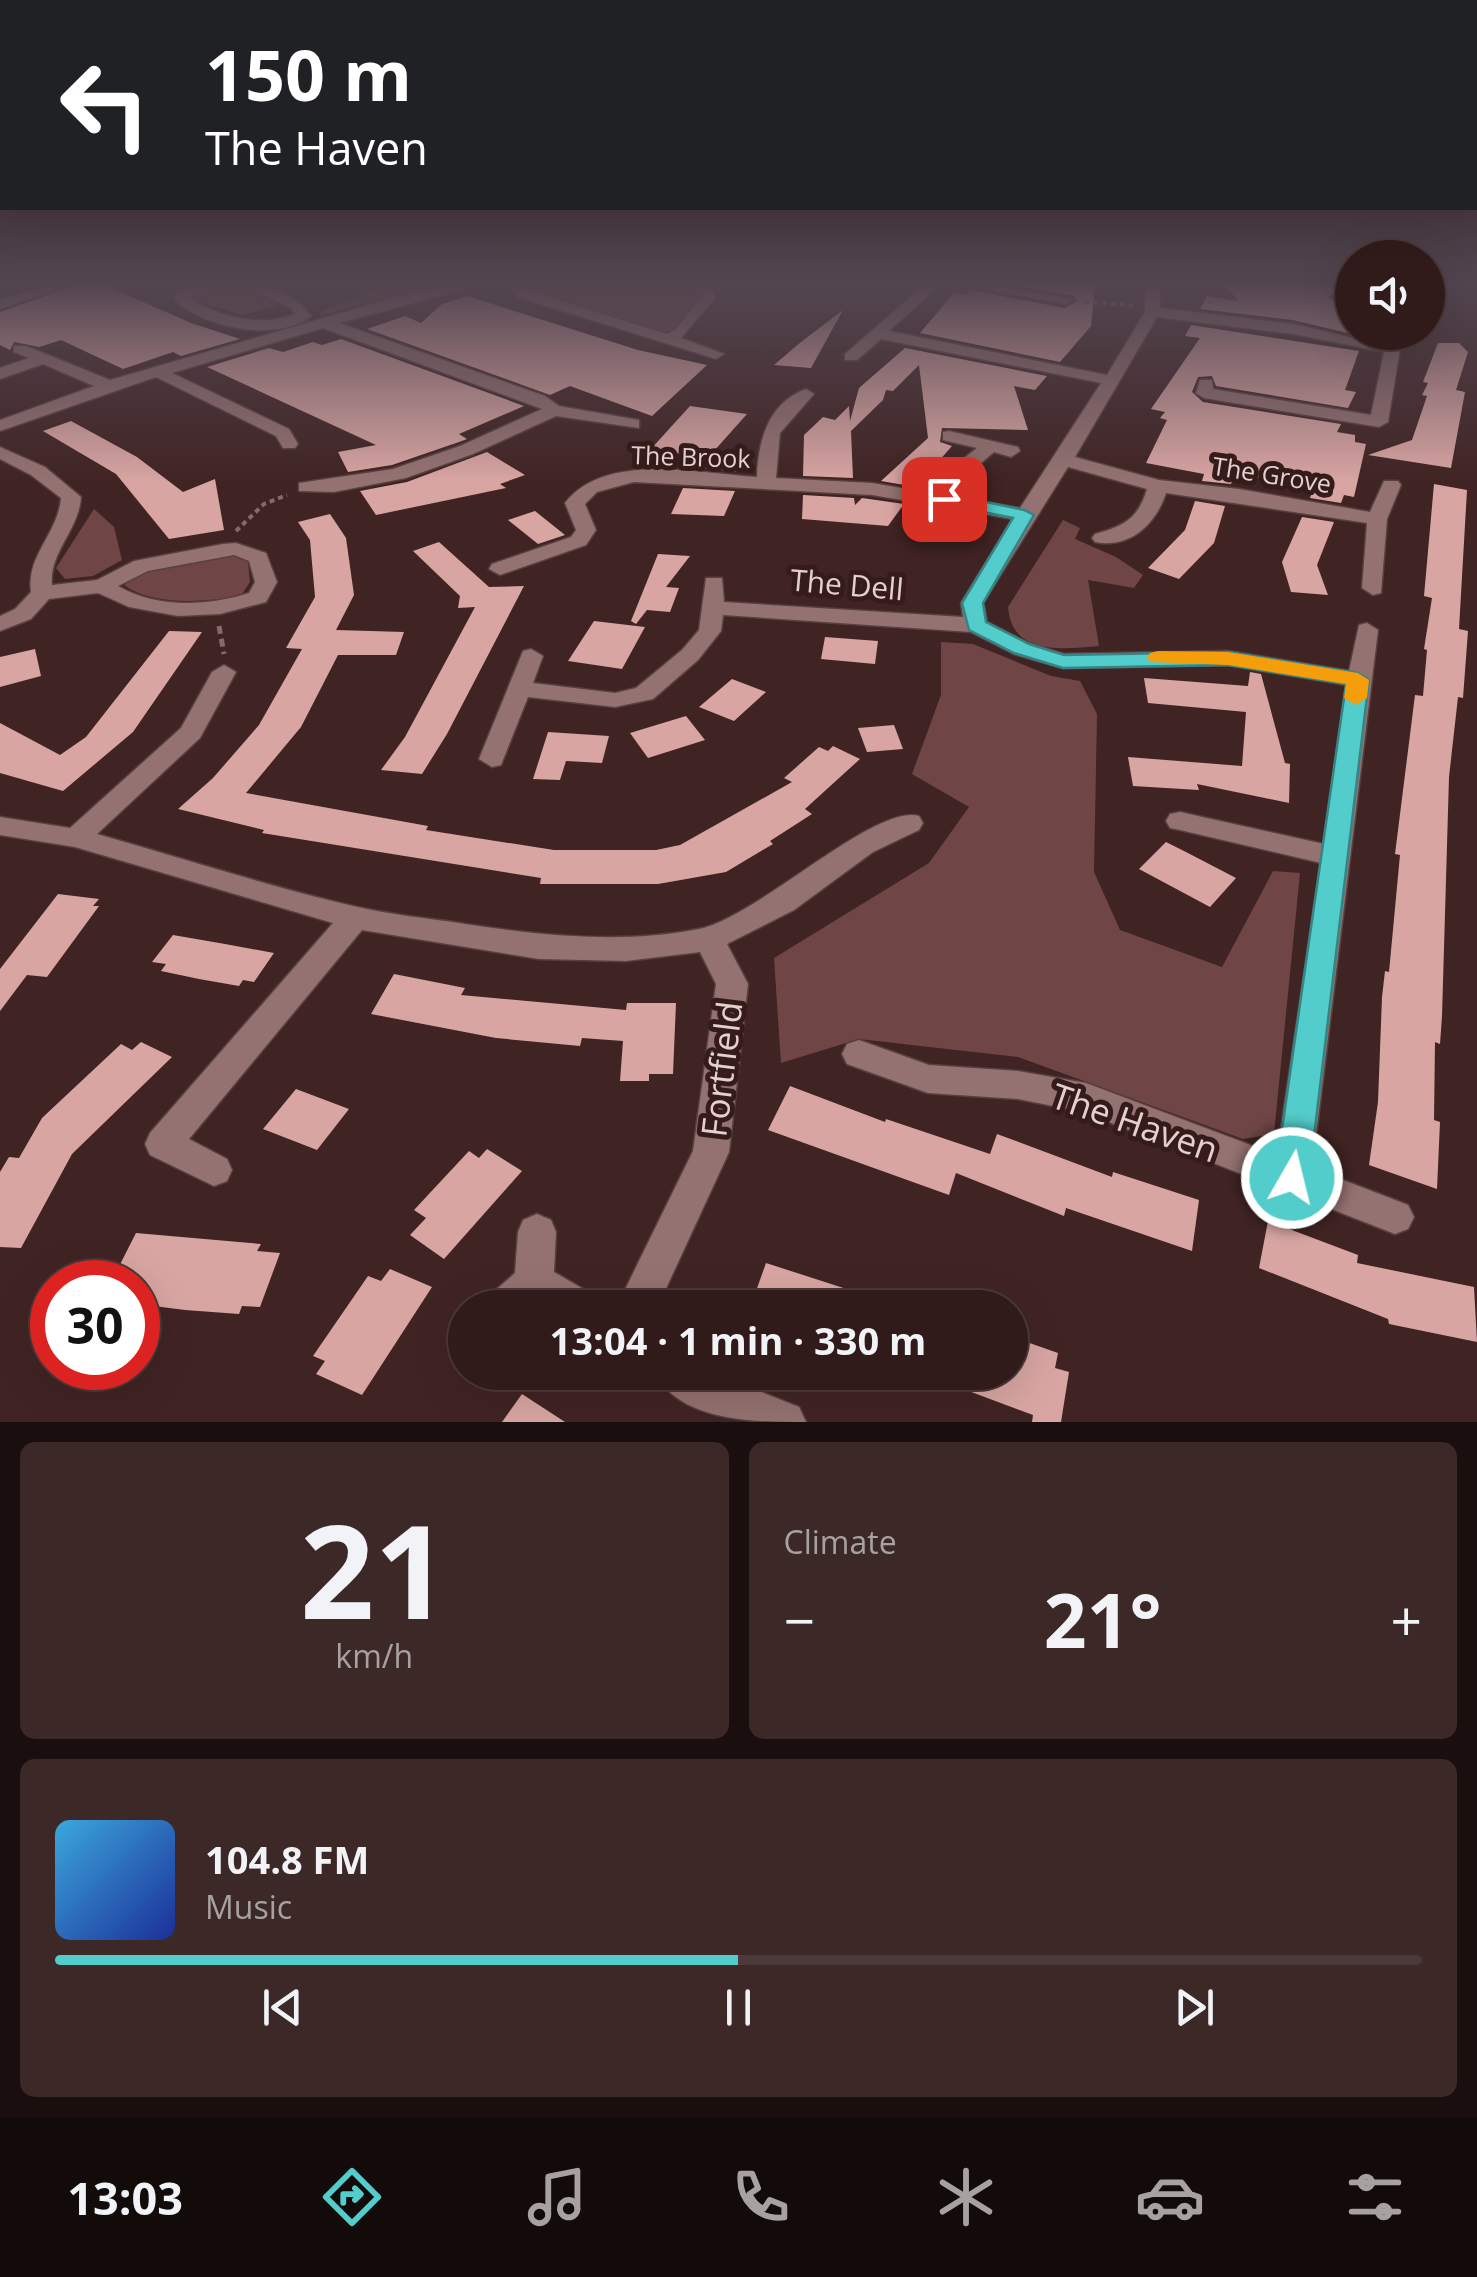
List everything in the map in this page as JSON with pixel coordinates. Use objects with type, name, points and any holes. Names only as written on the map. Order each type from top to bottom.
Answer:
[{"type":"street","points":[[21,349],[109,386]]},
{"type":"street","points":[[0,426],[44,407],[232,349]]},
{"type":"street","points":[[389,349],[538,400],[554,410],[633,424]]},
{"type":"street","points":[[699,349],[716,354]]},
{"type":"street","points":[[851,358],[861,349]]},
{"type":"street","points":[[956,349],[1110,380]]},
{"type":"street","points":[[1128,349],[1064,460],[1024,515],[972,603],[976,626],[1022,649],[1063,661],[1228,658],[1358,680]]},
{"type":"street","points":[[1206,384],[1204,393],[1378,422],[1392,349]]},
{"type":"street","points":[[0,374],[40,360]]},
{"type":"street","points":[[160,373],[283,433],[290,444]]},
{"type":"street","name":"The Brook","points":[[766,484],[768,434],[784,412],[806,394]]},
{"type":"street","points":[[306,487],[337,489],[488,444],[554,410]]},
{"type":"street","points":[[944,499],[966,466],[1001,448],[950,436]]},
{"type":"street","points":[[0,453],[23,461],[55,481],[71,497],[72,516],[39,566],[42,593]]},
{"type":"street","name":"The Grove","points":[[1064,460],[1158,486],[1239,495],[1376,520]]},
{"type":"street","name":"The Brook","points":[[500,570],[578,541],[586,530],[575,503],[590,488],[633,476],[872,490],[1024,515]]},
{"type":"street","points":[[1102,538],[1129,534],[1140,524],[1150,514],[1158,486]]},
{"type":"street","points":[[1374,588],[1369,573],[1378,534],[1376,520],[1391,486]]},
{"type":"street","points":[[0,624],[23,614],[42,593],[102,586],[142,566],[223,550],[236,549],[259,557],[266,582],[258,597],[214,609],[142,604],[120,598],[102,586]]},
{"type":"street","name":"The Dell","points":[[517,688],[615,700],[644,694],[690,655],[710,631],[713,596],[826,612],[976,626]]},
{"type":"street","points":[[1292,1178],[1367,630]]},
{"type":"street","points":[[492,759],[531,656]]},
{"type":"street","points":[[76,838],[191,732],[224,672]]},
{"type":"street","points":[[1180,821],[1334,856]]},
{"type":"street","points":[[0,826],[76,838],[222,883],[355,918],[539,947],[626,948],[709,939],[782,902],[863,845],[909,824]]},
{"type":"street","points":[[214,1170],[163,1144],[355,918]]},
{"type":"street","name":"Fortfield","points":[[645,1290],[711,1152],[732,984],[709,939]]},
{"type":"street","name":"The Haven","points":[[859,1054],[928,1079],[1018,1085],[1086,1098],[1395,1218]]},
{"type":"street","points":[[521,1290],[537,1232]]},
{"type":"street","points":[[699,1390],[784,1422]]},
{"type":"path","points":[[223,550],[250,514],[306,487]]},
{"type":"path","points":[[214,609],[223,642],[224,672]]},
{"type":"shaded area","points":[[94,509],[114,527],[122,560],[93,576],[65,579],[56,568]]},
{"type":"shaded area","points":[[1063,520],[1080,528],[1075,539],[1116,557],[1143,575],[1134,588],[1088,580],[1099,646],[1041,646],[1029,642],[1012,623],[1008,607]]},
{"type":"shaded area","points":[[229,554],[248,561],[250,582],[240,597],[164,600],[124,585],[149,569]]},
{"type":"shaded area","points":[[941,642],[973,644],[1051,676],[1080,681],[1097,714],[1094,872],[1120,930],[1222,967],[1273,871],[1300,873],[1274,1134],[1243,1139],[1018,1057],[859,1039],[781,1063],[774,958],[929,863],[969,807],[912,774],[941,695]]},
{"type":"building","points":[[81,349],[204,349],[181,356],[173,352],[123,369]]},
{"type":"building","points":[[265,349],[369,349],[524,406],[459,434],[467,439],[459,442],[392,465],[348,472],[338,452],[376,445],[207,367]]},
{"type":"building","points":[[423,349],[636,349],[707,365],[652,416],[570,386],[550,395]]},
{"type":"building","points":[[792,349],[821,349],[811,368],[774,365]]},
{"type":"building","points":[[903,349],[1047,376],[1035,390],[1014,386],[1028,430],[942,428],[940,442],[952,446],[916,487],[881,481],[928,438],[919,365],[893,391],[886,390],[883,400],[851,431],[853,478],[803,476],[804,435],[823,417],[835,420],[849,406],[850,421],[859,388]]},
{"type":"building","points":[[999,349],[1071,349],[1060,362]]},
{"type":"building","points":[[1192,349],[1359,351],[1345,390],[1356,392],[1348,408],[1216,386],[1212,376],[1198,377],[1192,392],[1203,402],[1341,424],[1337,432],[1355,435],[1355,442],[1366,444],[1354,497],[1344,495],[1341,503],[1310,498],[1313,489],[1245,475],[1234,474],[1231,484],[1202,481],[1204,474],[1146,463],[1167,420],[1160,418],[1165,412],[1151,409]]},
{"type":"building","points":[[1435,350],[1468,352],[1456,390],[1465,392],[1451,468],[1368,455],[1412,440],[1428,383],[1423,382]]},
{"type":"building","points":[[690,406],[747,414],[714,451],[750,454],[742,472],[694,467],[699,456],[650,450]]},
{"type":"building","points":[[71,421],[137,457],[183,492],[215,479],[224,530],[169,539],[116,474],[43,431]]},
{"type":"building","points":[[487,452],[525,475],[500,484],[506,488],[376,515],[360,491],[407,482]]},
{"type":"building","points":[[1434,484],[1467,490],[1459,629],[1468,631],[1463,698],[1458,697],[1449,777],[1442,1016],[1440,1044],[1435,1042],[1434,1120],[1440,1122],[1437,1189],[1369,1165],[1378,1102],[1382,997],[1385,971],[1389,972],[1400,855],[1395,854],[1415,695],[1423,696],[1427,650],[1424,649],[1432,598],[1424,596]]},
{"type":"building","points":[[683,488],[735,491],[724,516],[671,514]]},
{"type":"building","points":[[803,495],[854,498],[855,505],[862,498],[904,504],[888,526],[802,519]]},
{"type":"building","points":[[1195,501],[1225,506],[1214,543],[1179,579],[1148,568],[1185,530]]},
{"type":"building","points":[[535,511],[565,535],[538,544],[508,520]]},
{"type":"building","points":[[330,514],[346,538],[354,595],[336,630],[404,632],[396,655],[338,655],[301,727],[246,793],[428,826],[426,830],[554,850],[656,850],[680,845],[792,782],[784,778],[819,747],[828,751],[833,746],[860,759],[805,809],[812,814],[770,841],[773,844],[726,872],[658,884],[540,884],[541,878],[262,833],[264,830],[178,809],[213,778],[259,725],[302,649],[286,648],[315,597],[310,540],[298,522]]},
{"type":"building","points":[[1302,517],[1334,522],[1317,565],[1328,595],[1291,592],[1282,562]]},
{"type":"building","points":[[439,542],[489,587],[524,586],[422,774],[381,770],[405,737],[475,607],[458,608],[460,596],[413,551]]},
{"type":"building","points":[[658,554],[690,556],[666,587],[679,588],[670,612],[647,610],[636,624],[631,621]]},
{"type":"building","points":[[594,621],[645,627],[622,669],[568,661]]},
{"type":"building","points":[[169,631],[202,632],[133,732],[63,791],[0,773],[0,723],[60,755],[86,737]]},
{"type":"building","points":[[825,637],[878,641],[875,664],[821,659]]},
{"type":"building","points":[[35,649],[41,676],[0,687],[0,657]]},
{"type":"building","points":[[1250,672],[1261,674],[1285,763],[1290,764],[1289,803],[1197,784],[1199,790],[1133,786],[1128,757],[1242,766],[1246,712],[1148,703],[1144,678],[1248,686]]},
{"type":"building","points":[[732,679],[766,692],[734,721],[699,707]]},
{"type":"building","points":[[686,716],[705,740],[648,758],[630,733]]},
{"type":"building","points":[[894,725],[903,749],[867,752],[858,728]]},
{"type":"building","points":[[548,732],[609,736],[602,763],[566,761],[560,780],[533,779]]},
{"type":"building","points":[[1166,842],[1236,878],[1210,907],[1139,869]]},
{"type":"building","points":[[58,894],[99,899],[93,906],[99,906],[47,977],[27,975],[0,1011],[0,969]]},
{"type":"building","points":[[173,935],[274,953],[254,982],[243,980],[239,986],[199,979],[161,971],[166,964],[152,962]]},
{"type":"building","points":[[394,974],[465,988],[461,995],[626,1010],[627,1003],[676,1003],[673,1074],[649,1074],[649,1081],[620,1081],[623,1041],[582,1038],[580,1046],[496,1038],[371,1014]]},
{"type":"building","points":[[141,1042],[172,1057],[72,1154],[21,1248],[0,1247],[0,1172],[9,1157],[19,1158],[42,1118],[121,1044],[132,1050]]},
{"type":"building","points":[[790,1086],[885,1122],[886,1119],[990,1154],[997,1134],[1112,1177],[1113,1172],[1199,1200],[1192,1251],[1066,1208],[1064,1216],[956,1173],[949,1195],[768,1130]]},
{"type":"building","points":[[296,1089],[349,1109],[317,1150],[263,1129]]},
{"type":"building","points":[[487,1149],[522,1171],[444,1259],[410,1235],[426,1218],[414,1210],[469,1151],[479,1158]]},
{"type":"building","points":[[1268,1221],[1358,1255],[1357,1263],[1474,1287],[1477,1342],[1389,1324],[1388,1319],[1259,1268]]},
{"type":"building","points":[[136,1233],[261,1244],[257,1251],[280,1253],[260,1307],[242,1306],[239,1314],[160,1307],[160,1260],[122,1260]]},
{"type":"building","points":[[766,1263],[850,1290],[756,1290]]},
{"type":"building","points":[[390,1269],[432,1287],[362,1395],[316,1374],[325,1361],[313,1356],[368,1276],[381,1281]]},
{"type":"building","points":[[1028,1342],[1058,1353],[1055,1368],[1069,1372],[1061,1422],[1032,1422],[1033,1415],[966,1390],[1028,1390]]},
{"type":"building","points":[[522,1394],[565,1422],[502,1422]]},
{"type":"slow traffic","points":[[1158,658],[1228,658],[1358,680],[1356,698]]},
{"type":"route","points":[[944,499],[1024,515],[972,603],[976,626],[1022,649],[1063,661],[1228,658],[1358,680],[1292,1178]]}]
